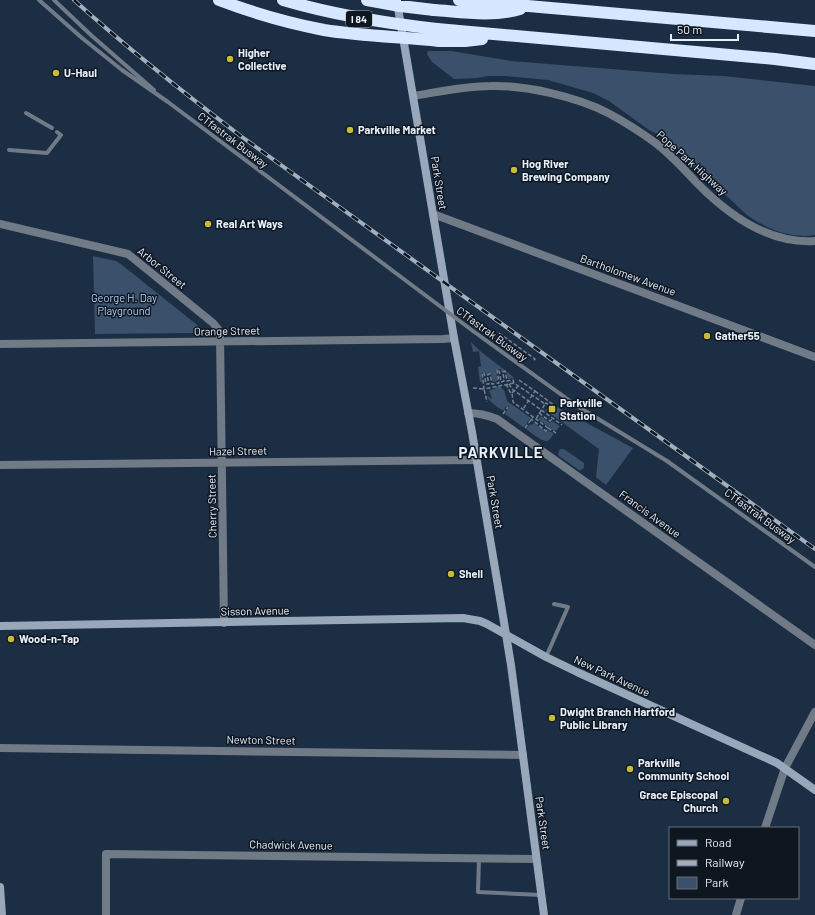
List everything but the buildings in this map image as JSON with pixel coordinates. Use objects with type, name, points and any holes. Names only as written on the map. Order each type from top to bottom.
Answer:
[{"type":"highway","points":[[219,0],[259,14],[313,28],[346,33],[438,35]]},
{"type":"highway","name":"I 84","points":[[283,0],[353,18],[395,24],[438,35],[497,35],[775,59],[815,64]]},
{"type":"highway","points":[[367,0],[396,6],[492,14],[512,11],[528,6]]},
{"type":"highway","points":[[459,0],[815,32]]},
{"type":"main road","name":"Park Street","points":[[397,0],[506,634],[544,915]]},
{"type":"main road","name":"Sisson Avenue","points":[[0,626],[463,618],[480,621],[506,634]]},
{"type":"main road","name":"New Park Avenue","points":[[506,634],[546,657],[602,684],[777,763],[815,790]]},
{"type":"main road","points":[[0,887],[2,915]]},
{"type":"street","name":"Pope Park Highway","points":[[413,96],[469,88],[508,86],[554,94],[582,102],[608,113],[657,144],[715,200],[737,217],[772,235],[797,240],[815,241]]},
{"type":"street","name":"Bartholomew Avenue","points":[[433,214],[815,357]]},
{"type":"street","name":"Arbor Street","points":[[0,224],[128,254],[213,323],[220,335],[220,342]]},
{"type":"street","name":"Orange Street","points":[[0,344],[454,338]]},
{"type":"street","name":"Cherry Street","points":[[220,342],[224,622]]},
{"type":"street","name":"Francis Avenue","points":[[468,414],[478,413],[497,419],[815,646]]},
{"type":"street","name":"Hazel Street","points":[[0,465],[477,460]]},
{"type":"street","points":[[765,827],[785,768],[815,712]]},
{"type":"street","name":"Newton Street","points":[[0,748],[523,755]]},
{"type":"street","name":"Chadwick Avenue","points":[[106,915],[106,854],[536,859]]},
{"type":"street","points":[[736,915],[741,899]]},
{"type":"lane","name":"CTfastrak Busway","points":[[39,0],[100,54],[168,102],[488,342],[577,406],[667,461],[815,567]]},
{"type":"lane","name":"CTfastrak Busway","points":[[54,0],[92,36],[168,102]]},
{"type":"lane","points":[[26,113],[52,128]]},
{"type":"lane","points":[[9,150],[47,153],[61,135],[57,132]]},
{"type":"lane","points":[[546,657],[568,607],[554,604]]},
{"type":"lane","points":[[479,858],[478,892],[541,895]]},
{"type":"path","points":[[499,333],[535,358],[533,361]]},
{"type":"path","points":[[486,402],[482,373],[484,373],[486,384],[489,384],[487,375],[490,374],[492,384],[499,383],[497,370],[499,370],[501,382],[504,382],[503,372],[505,372],[507,381],[513,380],[516,384],[545,404],[546,403],[551,406]]},
{"type":"path","points":[[549,410],[551,406],[554,407],[519,379],[513,392],[513,402],[556,434]]},
{"type":"path","points":[[506,384],[510,392],[513,392],[528,401],[562,425]]},
{"type":"path","points":[[509,384],[513,392]]},
{"type":"path","points":[[473,388],[516,384]]},
{"type":"path","points":[[523,409],[534,391]]},
{"type":"path","points":[[536,419],[545,404]]},
{"type":"path","points":[[503,414],[508,407]]},
{"type":"path","points":[[539,413],[550,421],[552,418]]},
{"type":"path","points":[[524,429],[533,417]]},
{"type":"path","points":[[531,419],[546,431],[548,428]]},
{"type":"green space","points":[[428,51],[451,51],[511,61],[673,74],[724,76],[815,86],[815,235],[797,236],[779,232],[763,225],[747,215],[699,170],[691,166],[683,153],[663,137],[649,130],[609,101],[593,93],[548,80],[506,76],[454,79],[432,62],[427,54]]},
{"type":"green space","name":"George H. Day Playground","points":[[93,256],[116,261],[122,265],[201,328],[196,333],[95,334]]},
{"type":"green space","points":[[471,342],[480,351],[510,374],[514,378],[508,379],[506,371],[501,372],[501,369],[496,370],[498,381],[493,382],[491,374],[486,374],[485,372],[481,373],[482,382],[480,382],[478,367],[481,366],[479,351],[473,352]]},
{"type":"green space","points":[[501,386],[504,390],[507,401],[531,418],[525,426],[523,427],[505,414],[509,407],[508,406],[504,408],[505,410],[502,410],[492,403],[487,397],[488,396],[492,399],[489,390]]},
{"type":"green space","points":[[557,407],[633,448],[606,485],[596,477],[599,449],[545,410],[546,409],[552,413]]},
{"type":"green space","points":[[541,416],[550,423],[552,421],[560,426],[554,431],[538,419]]},
{"type":"green space","points":[[534,423],[547,432],[548,430],[554,434],[547,441],[539,438],[526,429],[530,424],[531,425]]},
{"type":"green space","points":[[560,449],[564,449],[584,463],[584,468],[579,470],[559,456],[558,453]]},
{"type":"railway","points":[[74,0],[156,70],[242,137],[815,549]]},
{"type":"place","name":"Higher Collective","points":[[230,59]]},
{"type":"place","name":"U-Haul","points":[[56,73]]},
{"type":"place","name":"Parkville Market","points":[[350,130]]},
{"type":"place","name":"Hog River Brewing Company","points":[[514,170]]},
{"type":"place","name":"Real Art Ways","points":[[208,224]]},
{"type":"place","name":"Gather55","points":[[707,336]]},
{"type":"place","name":"Parkville Station","points":[[552,409]]},
{"type":"place","name":"Shell","points":[[451,574]]},
{"type":"place","name":"Wood-n-Tap","points":[[11,639]]},
{"type":"place","name":"Dwight Branch Hartford Public Library","points":[[552,718]]},
{"type":"place","name":"Parkville Community School","points":[[630,769]]},
{"type":"place","name":"Grace Episcopal Church","points":[[726,801]]},
{"type":"district","name":"PARKVILLE","points":[[501,453]]}]
